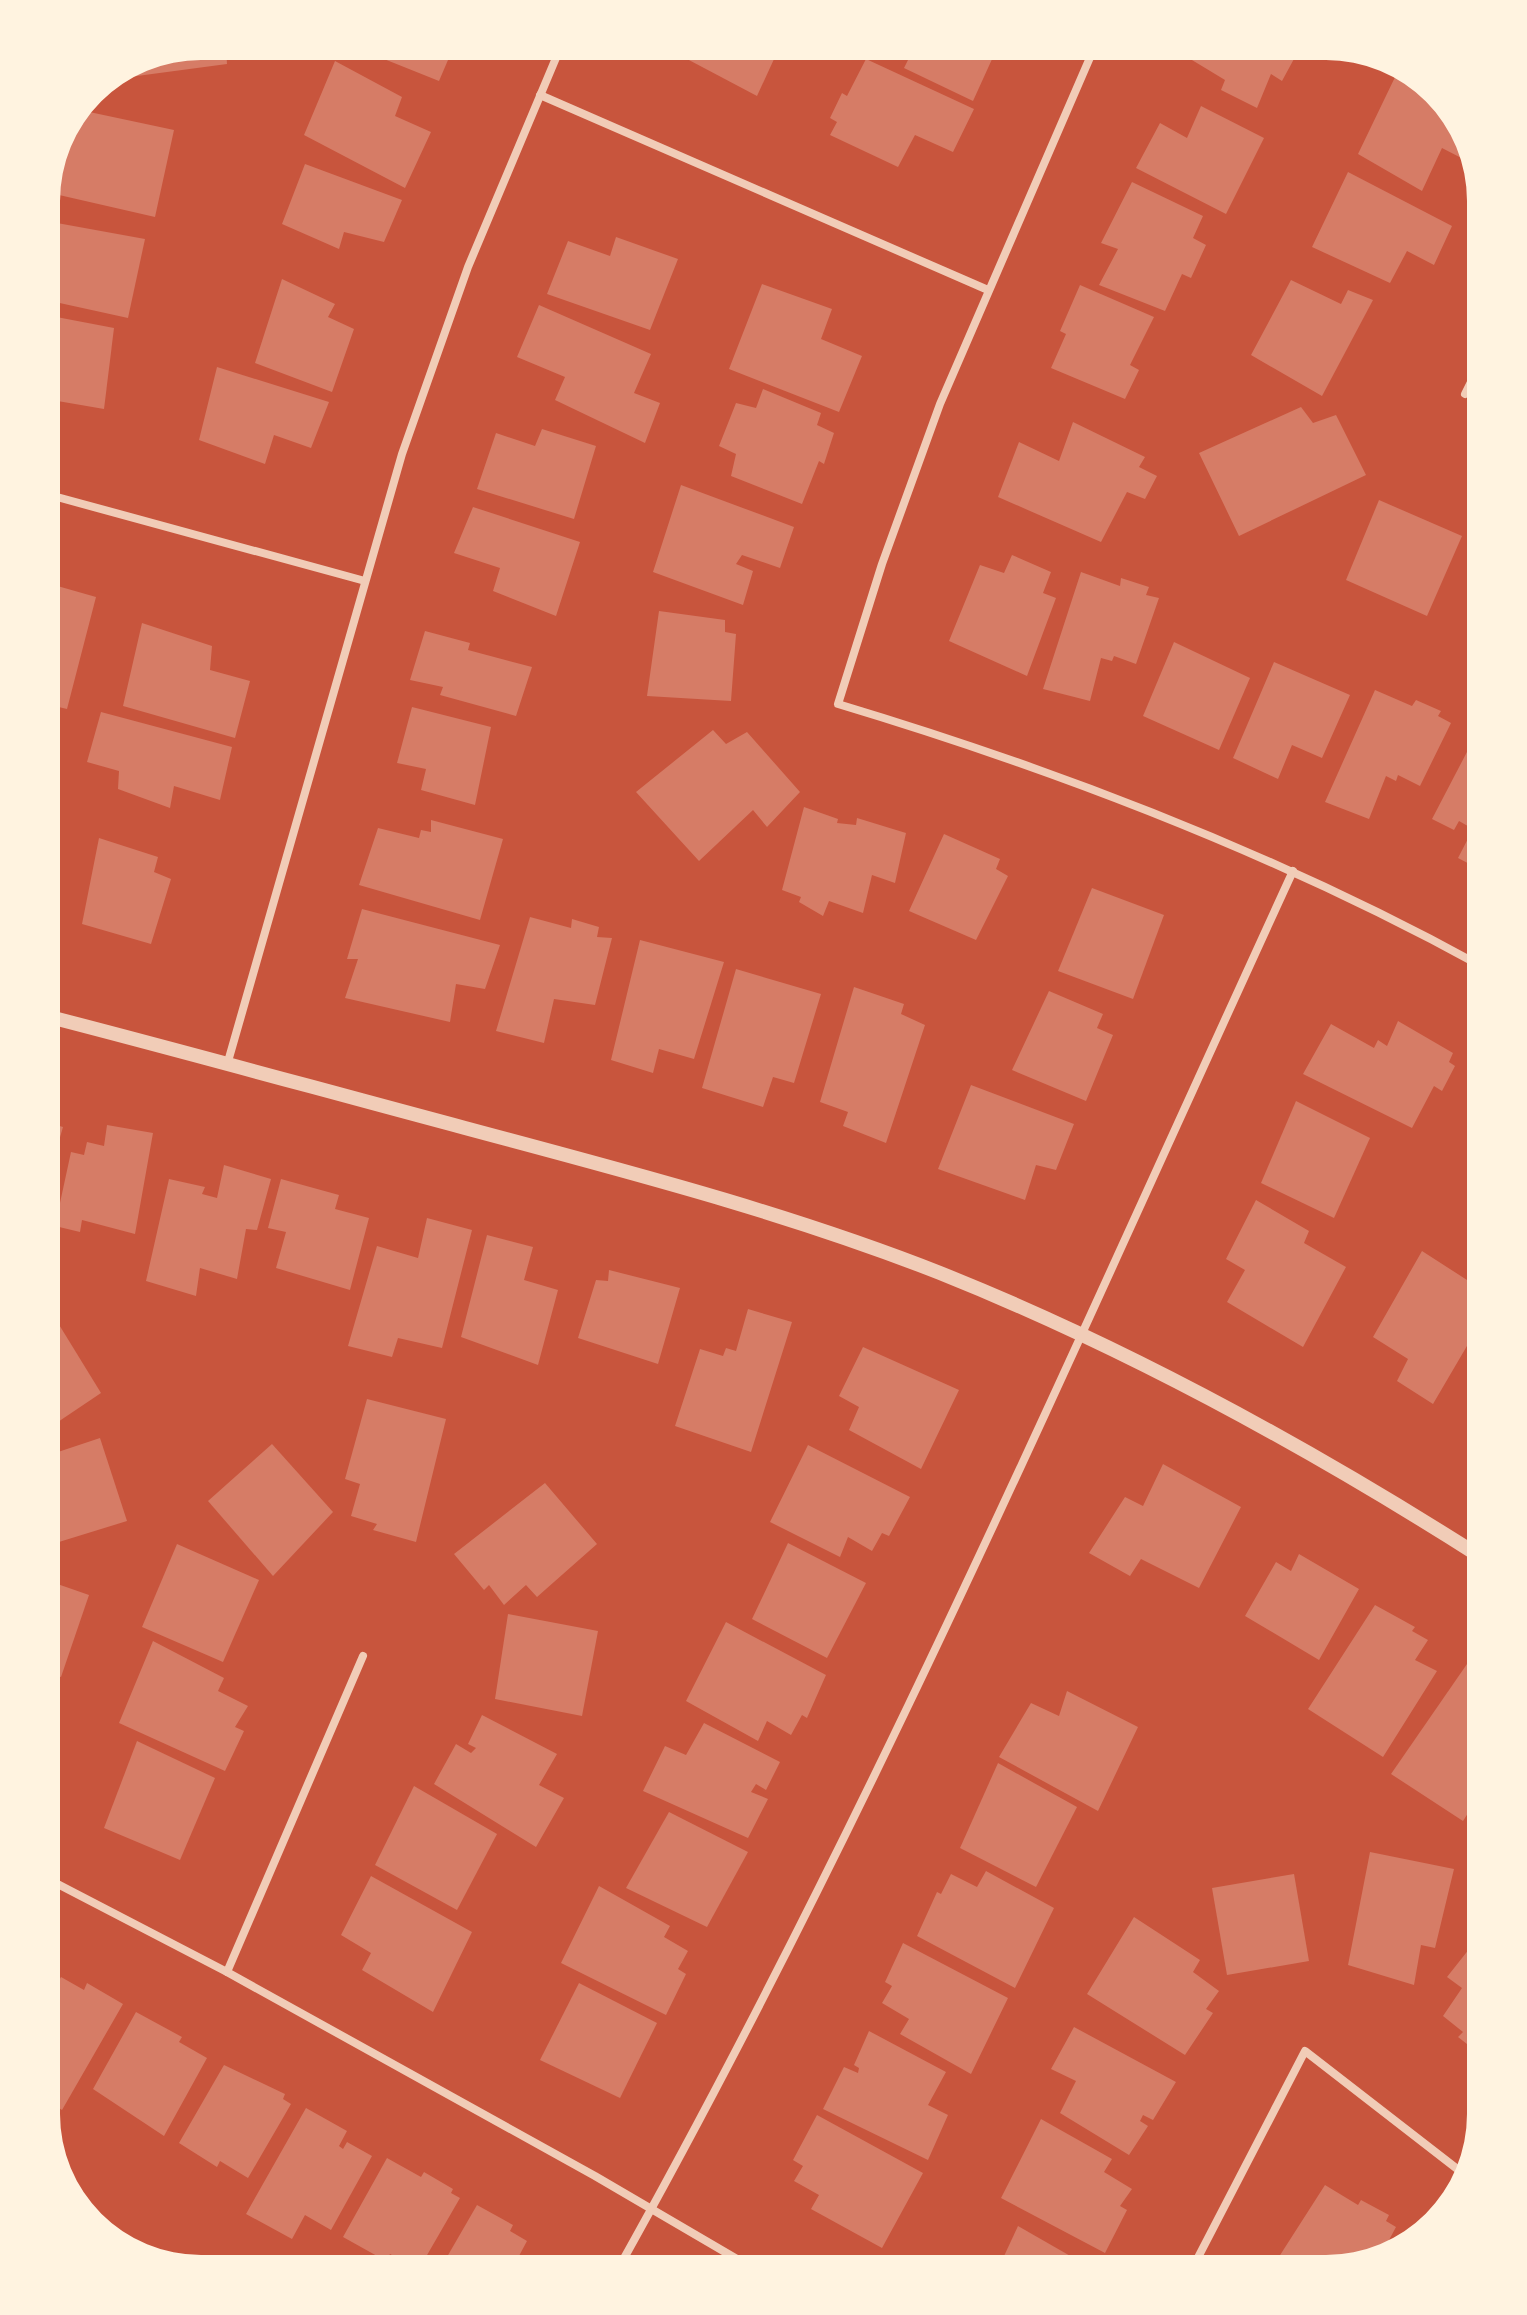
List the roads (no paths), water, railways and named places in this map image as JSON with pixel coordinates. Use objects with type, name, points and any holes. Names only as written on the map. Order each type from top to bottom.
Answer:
[{"type":"street","points":[[227,1065],[402,454],[468,267],[555,60]]},
{"type":"street","points":[[1089,60],[940,404],[887,549],[838,704],[986,748],[1136,803],[1293,871],[1467,959]]},
{"type":"street","points":[[540,95],[988,290]]},
{"type":"street","points":[[1465,394],[1467,390]]},
{"type":"street","points":[[60,498],[365,581]]},
{"type":"street","points":[[626,2255],[857,1813],[1293,871]]},
{"type":"street","points":[[60,1020],[649,1177],[794,1220],[940,1273],[1081,1334],[1232,1408],[1363,1482],[1467,1548]]},
{"type":"street","points":[[227,1972],[363,1656]]},
{"type":"street","points":[[60,1885],[227,1972],[652,2208],[731,2255]]},
{"type":"street","points":[[1199,2255],[1305,2051],[1456,2168]]}]
